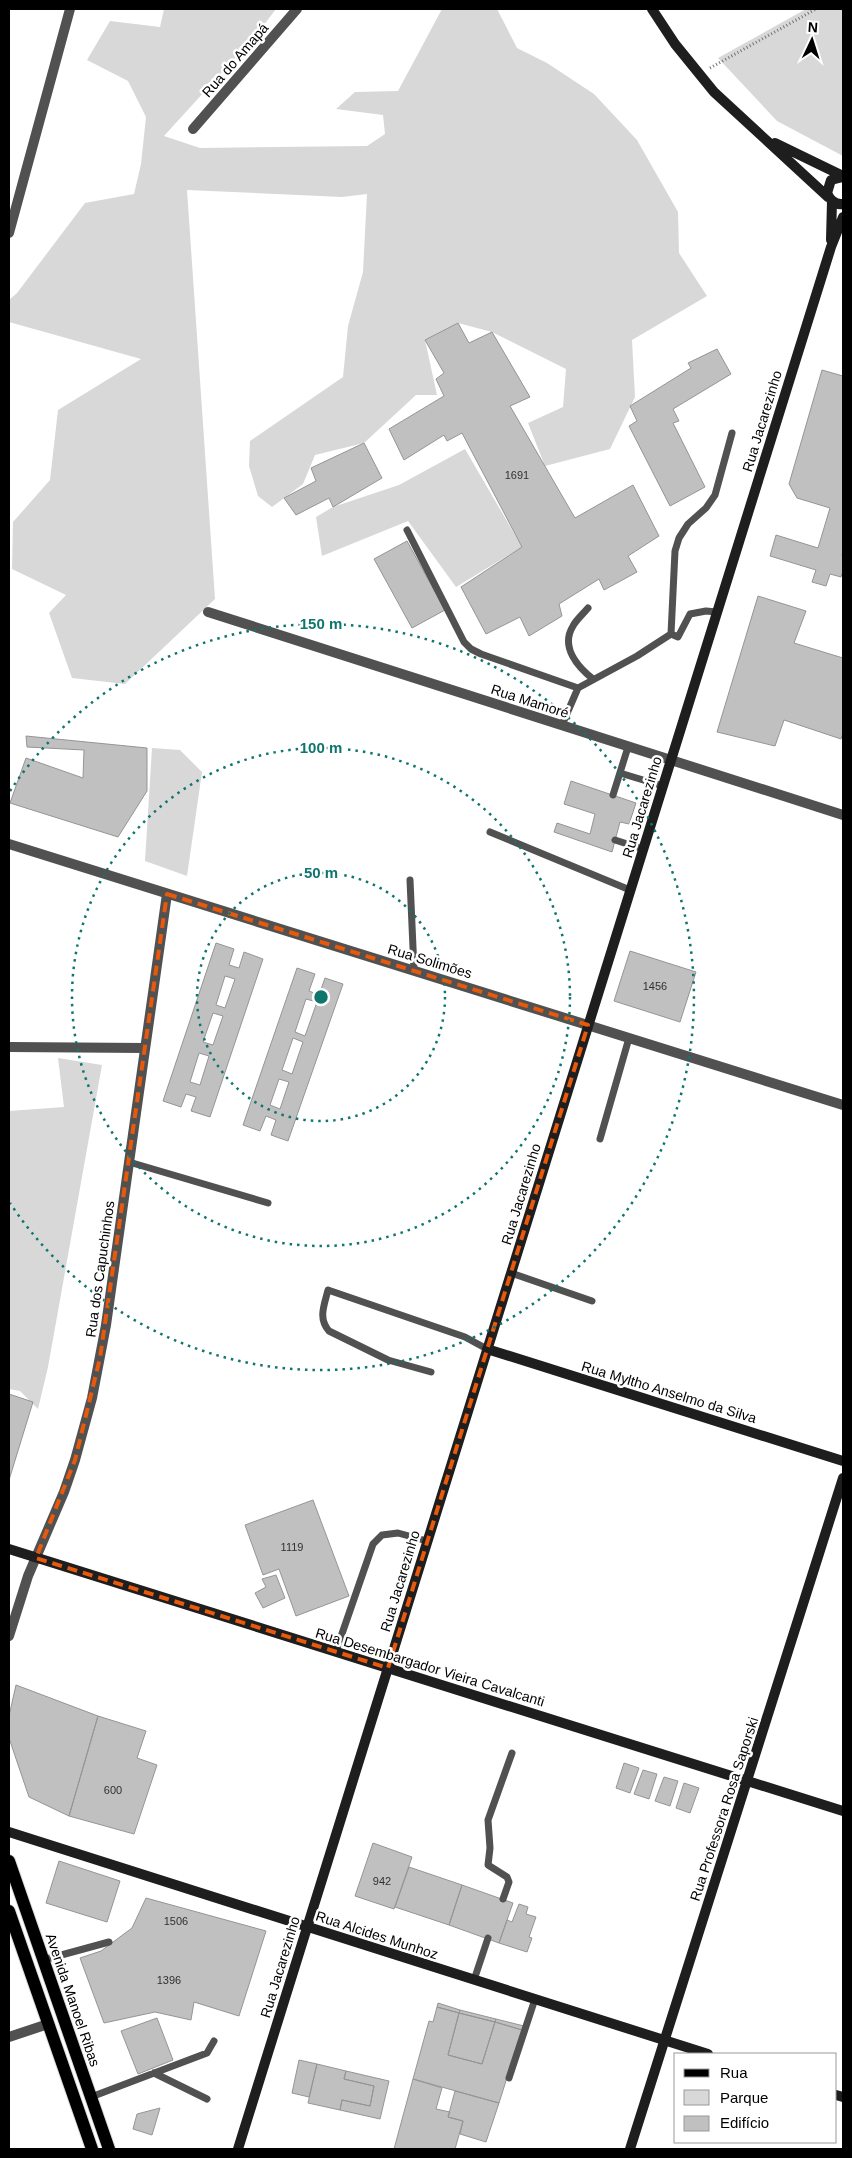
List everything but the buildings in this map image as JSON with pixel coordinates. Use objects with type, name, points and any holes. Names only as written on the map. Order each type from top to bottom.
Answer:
[{"type":"main road","name":"Avenida Manoel Ribas","points":[[9,1861],[110,2149]]},
{"type":"main road","points":[[9,1911],[92,2149]]},
{"type":"street","points":[[9,233],[70,9]]},
{"type":"street","name":"Rua do Amapá","points":[[193,129],[297,9]]},
{"type":"street","points":[[652,9],[698,74],[738,116],[830,199],[836,204],[843,204]]},
{"type":"street","points":[[763,137],[843,177]]},
{"type":"street","points":[[830,199],[827,188],[828,184],[835,178],[843,177]]},
{"type":"street","name":"Rua Jacarezinho","points":[[830,199],[831,247]]},
{"type":"street","name":"Rua Jacarezinho","points":[[238,2149],[831,247],[843,217]]},
{"type":"street","name":"Rua Mamoré","points":[[208,612],[843,815]]},
{"type":"street","name":"Rua Solimões","points":[[9,844],[843,1105]]},
{"type":"street","name":"Rua dos Capuchinhos","points":[[9,1636],[36,1558],[72,1468],[92,1398],[106,1325],[167,894]]},
{"type":"street","points":[[9,1047],[145,1048]]},
{"type":"street","name":"Rua Myltho Anselmo da Silva","points":[[487,1350],[843,1461]]},
{"type":"street","name":"Rua Professora Rosa Saporski","points":[[630,2149],[843,1478]]},
{"type":"street","name":"Rua Desembargador Vieira Cavalcanti","points":[[9,1549],[843,1811]]},
{"type":"street","name":"Rua Alcides Munhoz","points":[[9,1832],[705,2053]]},
{"type":"street","points":[[9,2037],[48,2024]]},
{"type":"lane","points":[[671,634],[675,551],[679,538],[688,524],[706,508],[714,495],[732,433]]},
{"type":"lane","points":[[407,530],[464,642],[471,649],[578,688]]},
{"type":"lane","points":[[588,608],[572,626],[569,638],[571,652],[578,666],[593,680]]},
{"type":"lane","points":[[671,634],[678,637],[690,614],[706,611],[717,612]]},
{"type":"lane","points":[[562,725],[578,688],[637,656],[671,634]]},
{"type":"lane","points":[[613,795],[628,747]]},
{"type":"lane","points":[[620,773],[663,786]]},
{"type":"lane","points":[[490,832],[630,890]]},
{"type":"lane","points":[[615,840],[643,849]]},
{"type":"lane","points":[[410,880],[414,970]]},
{"type":"lane","points":[[600,1140],[629,1038]]},
{"type":"lane","points":[[129,1162],[268,1203]]},
{"type":"lane","points":[[511,1273],[592,1301]]},
{"type":"lane","points":[[432,1372],[388,1360],[329,1331],[323,1324],[322,1314],[328,1290],[465,1337],[487,1350]]},
{"type":"lane","points":[[336,1651],[373,1544],[382,1534],[398,1533],[427,1541]]},
{"type":"lane","points":[[503,1899],[509,1882],[507,1877],[488,1865],[490,1848],[488,1820],[512,1754]]},
{"type":"lane","points":[[474,1980],[488,1938]]},
{"type":"lane","points":[[43,1960],[109,1942]]},
{"type":"lane","points":[[509,2078],[534,1999]]},
{"type":"lane","points":[[91,2097],[206,2053],[214,2041]]},
{"type":"lane","points":[[154,2073],[207,2099]]},
{"type":"path","points":[[698,74],[816,9]]},
{"type":"highlighted area","points":[[167,894],[588,1025],[388,1668],[36,1558],[75,1460],[100,1358]]},
{"type":"green space","points":[[164,9],[276,9],[257,34],[164,136],[200,148],[367,146],[385,134],[383,115],[336,109],[355,92],[398,91],[442,9],[497,9],[517,48],[547,63],[594,94],[637,140],[678,212],[679,253],[707,296],[632,340],[635,397],[610,449],[545,466],[528,423],[563,407],[566,369],[492,332],[458,323],[425,340],[437,395],[416,395],[364,443],[315,455],[303,484],[272,507],[258,496],[249,466],[250,441],[343,377],[348,326],[363,272],[367,194],[342,197],[187,190],[215,599],[125,684],[72,678],[49,613],[66,595],[12,569],[13,522],[50,480],[58,410],[141,359],[9,322],[9,300],[17,293],[85,203],[134,194],[141,164],[146,117],[128,81],[87,60],[110,21],[160,27]]},
{"type":"green space","points":[[806,9],[843,9],[843,156],[777,121],[718,58]]},
{"type":"green space","points":[[465,449],[522,547],[456,587],[408,521],[322,556],[316,517],[333,507],[399,485]]},
{"type":"green space","points":[[152,748],[180,750],[202,772],[187,876],[145,861]]},
{"type":"green space","points":[[58,1058],[102,1065],[48,1367],[38,1409],[20,1391],[9,1389],[9,1111],[64,1107]]}]
